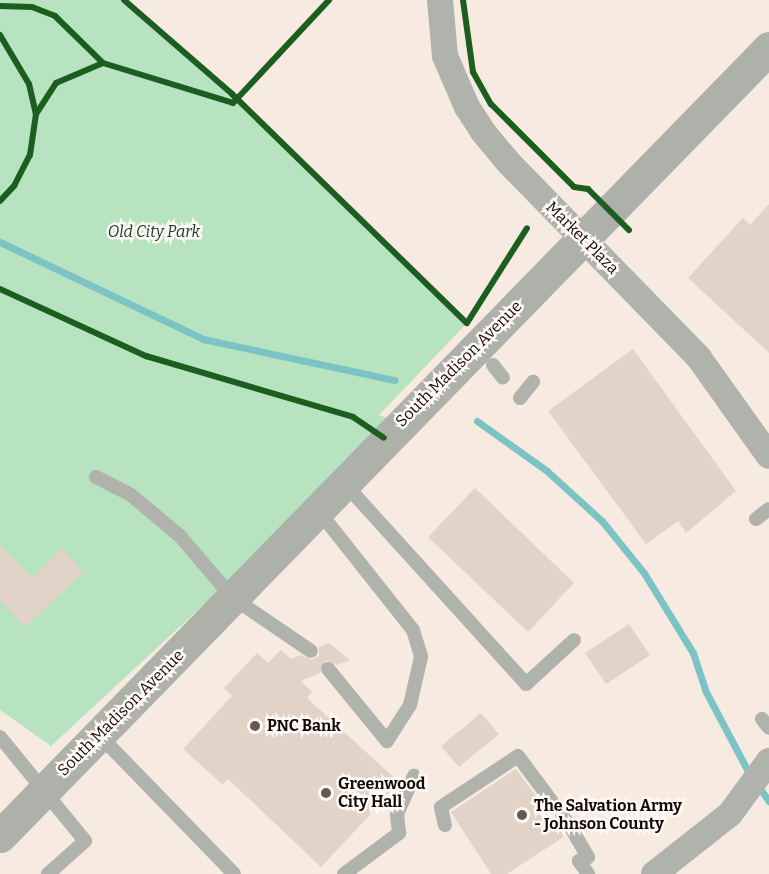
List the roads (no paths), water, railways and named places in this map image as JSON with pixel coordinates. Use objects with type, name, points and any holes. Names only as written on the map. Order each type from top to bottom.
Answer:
[{"type":"main road","name":"South Madison Avenue","points":[[0,836],[233,598],[315,508],[583,240],[769,48]]},
{"type":"street","name":"Market Plaza","points":[[440,0],[445,56],[467,107],[508,163],[699,358],[760,427],[769,456]]},
{"type":"street","points":[[654,874],[730,814],[766,765]]},
{"type":"lane","points":[[493,365],[503,378]]},
{"type":"lane","points":[[520,398],[533,382]]},
{"type":"lane","points":[[96,477],[131,495],[180,536],[233,598],[310,651]]},
{"type":"lane","points":[[342,481],[526,684],[574,640]]},
{"type":"lane","points":[[315,508],[413,630],[421,657],[410,705],[387,741],[328,669]]},
{"type":"lane","points":[[756,519],[769,509]]},
{"type":"lane","points":[[100,736],[234,874]]},
{"type":"lane","points":[[0,737],[85,841],[48,874]]},
{"type":"lane","points":[[445,825],[441,807],[518,756],[570,826],[588,857],[579,861],[588,874]]},
{"type":"lane","points":[[344,874],[399,833],[397,814],[414,776]]},
{"type":"waterway","points":[[0,242],[203,339],[395,380]]},
{"type":"waterway","points":[[477,421],[547,471],[602,521],[644,573],[693,653],[706,692],[751,777]]},
{"type":"waterway","points":[[758,786],[769,801]]},
{"type":"place","name":"PNC Bank","points":[[255,726]]},
{"type":"place","name":"Greenwood City Hall","points":[[326,793]]},
{"type":"place","name":"The Salvation Army - Johnson County","points":[[522,815]]},
{"type":"park label","name":"Old City Park","points":[[154,232]]}]
